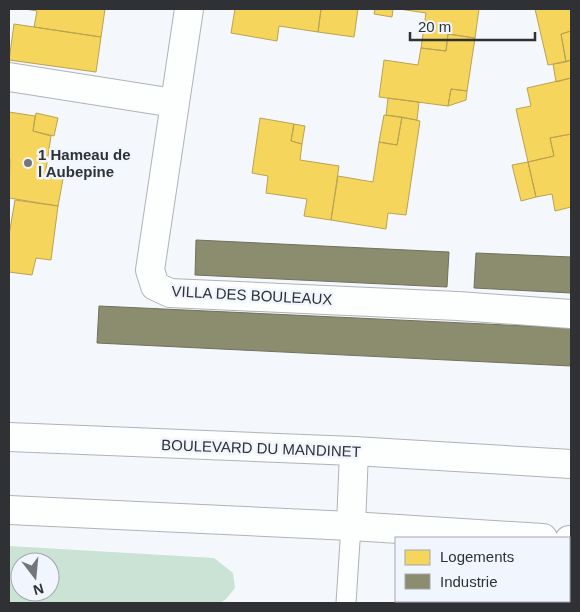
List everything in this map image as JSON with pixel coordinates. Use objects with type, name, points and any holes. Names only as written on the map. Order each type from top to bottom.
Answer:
[{"type":"street","name":"VILLA DES BOULEAUX","points":[[189,9],[150,270],[155,286],[170,293],[458,306],[571,314]]},
{"type":"street","points":[[9,77],[174,103]]},
{"type":"street","name":"BOULEVARD DU MANDINET","points":[[9,437],[354,451],[571,464]]},
{"type":"street","points":[[351,526],[354,451]]},
{"type":"street","points":[[9,510],[416,529],[529,537]]},
{"type":"lane","points":[[346,603],[351,526]]},
{"type":"green space","points":[[9,546],[214,558],[233,573],[235,588],[220,603],[9,603]]},
{"type":"building: Logements","points":[[25,9],[105,9],[101,37],[34,27],[37,11]]},
{"type":"building: Logements","points":[[235,9],[321,9],[318,32],[279,26],[277,41],[231,33]]},
{"type":"building: Logements","points":[[321,9],[358,9],[354,37],[318,32]]},
{"type":"building: Logements","points":[[375,9],[393,9],[392,17],[374,14]]},
{"type":"building: Logements","points":[[399,9],[479,9],[475,38],[448,34],[446,51],[421,48],[426,13]]},
{"type":"building: Logements","points":[[535,9],[571,9],[571,31],[561,34],[566,62],[548,65]]},
{"type":"building: Logements","points":[[14,24],[101,37],[96,72],[9,60]]},
{"type":"building: Logements","points":[[571,31],[571,60],[566,62],[561,34]]},
{"type":"building: Logements","points":[[448,34],[475,38],[467,91],[451,89],[448,106],[379,97],[384,60],[418,65],[421,48],[446,51]]},
{"type":"building: Logements","points":[[571,60],[571,78],[556,82],[553,64]]},
{"type":"building: Logements","points":[[571,78],[571,134],[550,138],[554,156],[528,162],[516,109],[531,106],[527,88]]},
{"type":"building: Logements","points":[[451,89],[467,91],[466,100],[448,106]]},
{"type":"building: Logements","points":[[388,98],[419,102],[417,120],[386,115]]},
{"type":"building: Logements","name":"1 Hameau de l Aubepine","points":[[9,112],[35,116],[33,131],[51,136],[45,176],[63,179],[58,206],[9,198]]},
{"type":"building: Logements","points":[[36,113],[58,118],[54,136],[33,131]]},
{"type":"building: Logements","points":[[384,115],[402,117],[397,145],[379,142]]},
{"type":"building: Logements","points":[[402,117],[420,121],[406,215],[388,213],[386,229],[331,220],[338,176],[373,182],[379,142],[397,145]]},
{"type":"building: Logements","points":[[260,118],[294,124],[291,141],[302,144],[300,160],[339,166],[331,220],[304,216],[307,199],[266,193],[268,176],[252,173]]},
{"type":"building: Logements","points":[[294,124],[305,126],[302,144],[291,141]]},
{"type":"building: Logements","points":[[571,134],[571,207],[555,211],[552,194],[536,197],[528,162],[554,156],[550,138]]},
{"type":"building: Logements","points":[[528,162],[536,197],[521,201],[512,165]]},
{"type":"building: Logements","points":[[15,200],[58,206],[51,260],[36,258],[32,275],[9,272],[9,235]]},
{"type":"building: Industrie","points":[[196,240],[449,252],[447,287],[195,275]]},
{"type":"building: Industrie","points":[[476,253],[571,257],[571,293],[474,288]]},
{"type":"building: Industrie","points":[[99,306],[571,328],[571,366],[97,343]]},
{"type":"place","name":"1 Hameau de l Aubepine","points":[[28,163]]}]
